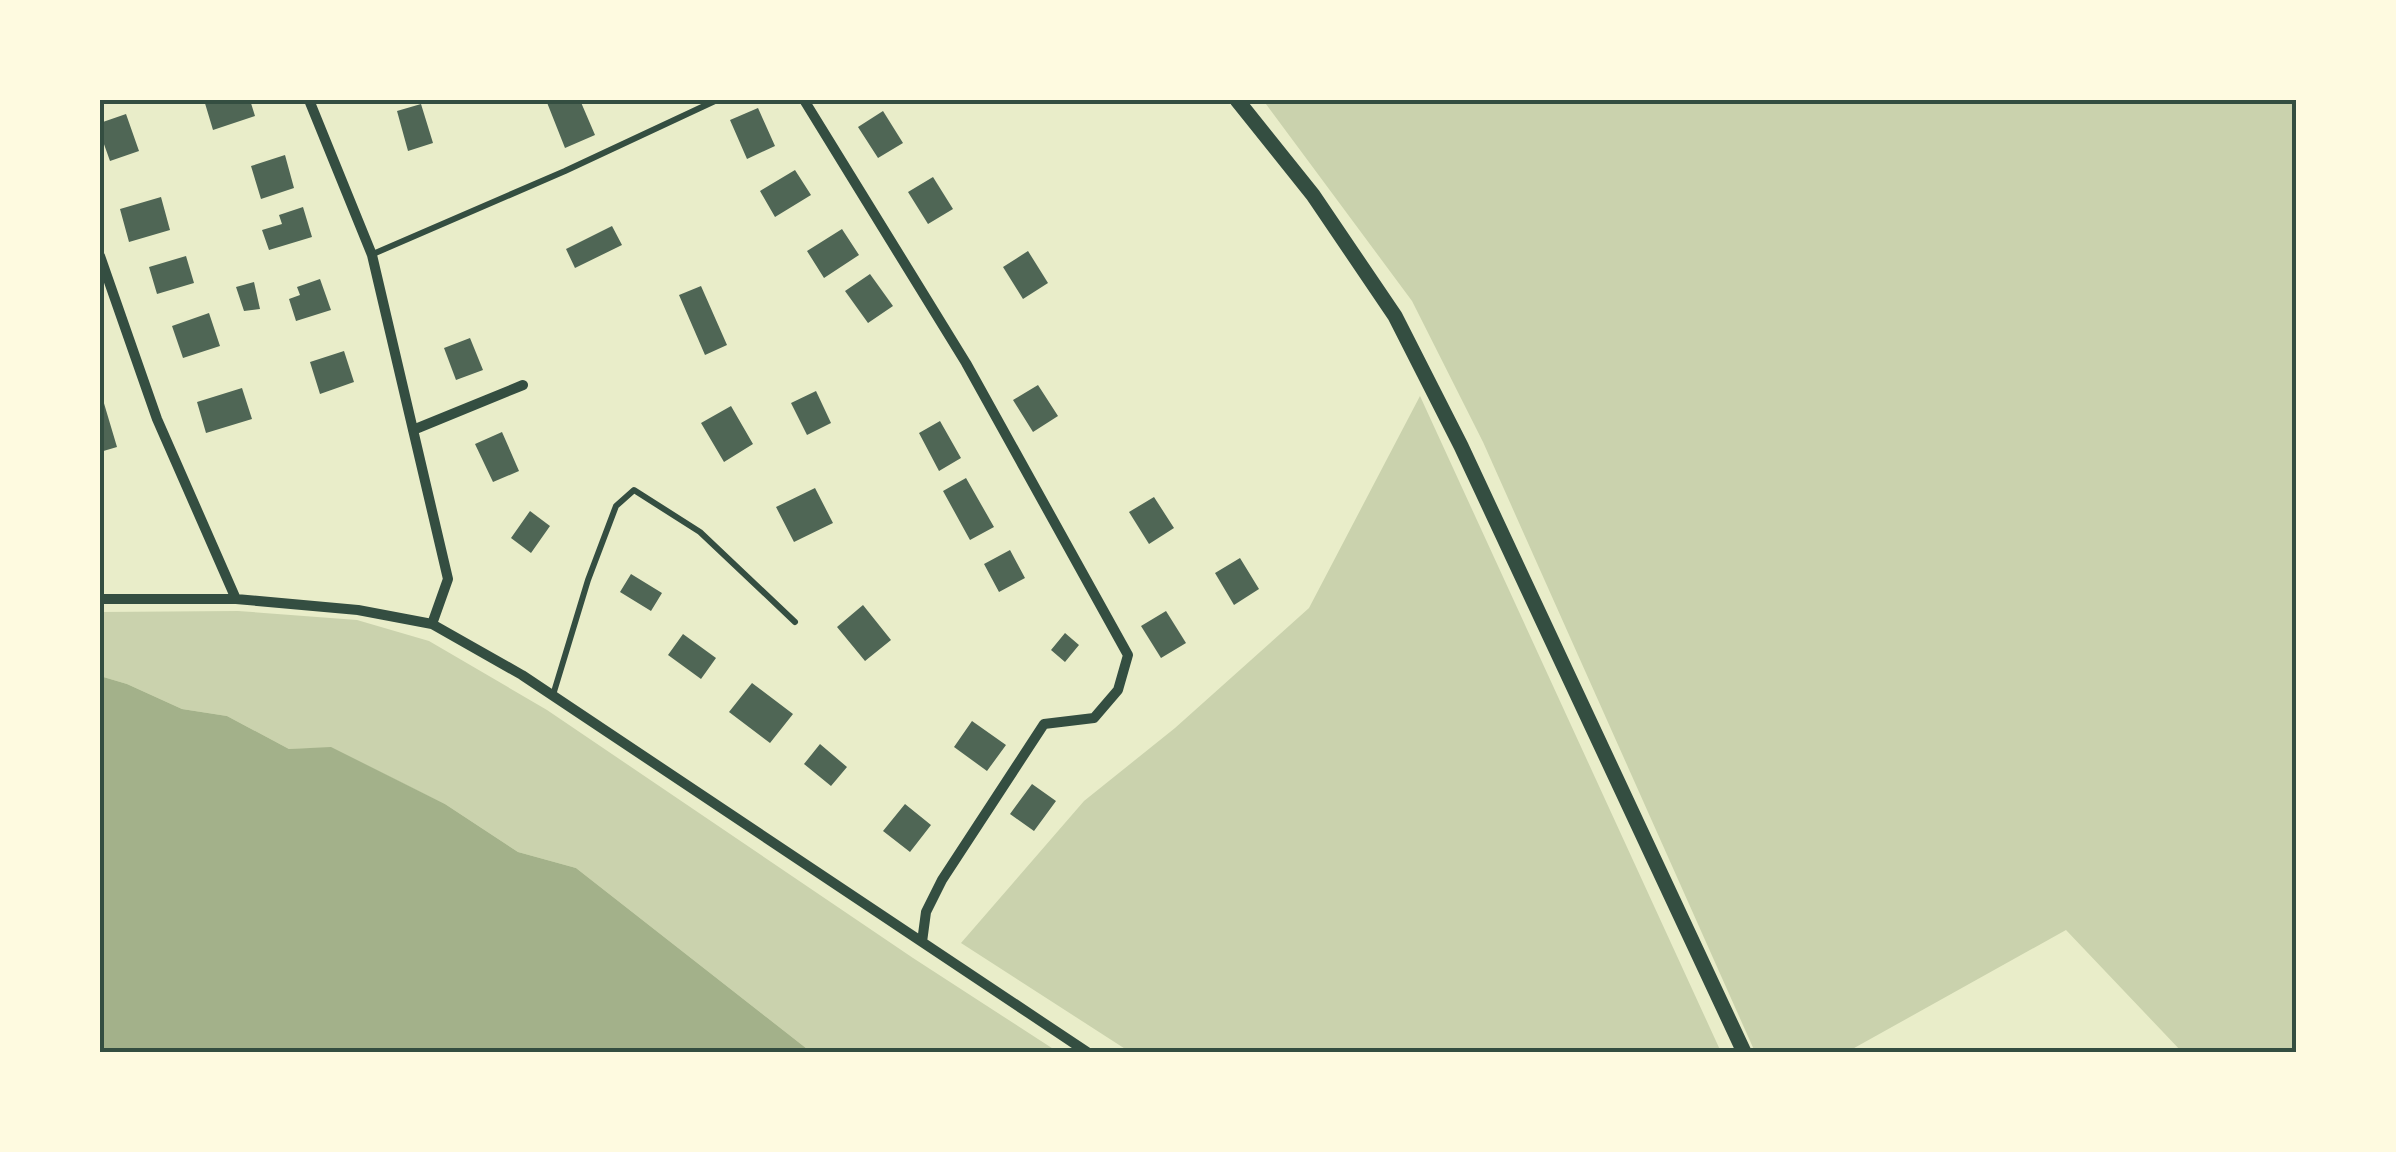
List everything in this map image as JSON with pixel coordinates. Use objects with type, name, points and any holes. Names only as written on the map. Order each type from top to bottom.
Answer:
[{"type":"street","points":[[309,100],[372,255],[448,578],[432,624]]},
{"type":"street","points":[[804,100],[966,362],[1128,655],[1118,690],[1094,718],[1044,724],[942,880],[926,912],[922,942]]},
{"type":"street","points":[[1237,100],[1313,195],[1395,316],[1460,446],[1744,1052]]},
{"type":"street","points":[[100,256],[158,419],[236,599]]},
{"type":"street","points":[[413,430],[523,385]]},
{"type":"street","points":[[100,599],[236,599],[358,610],[432,624],[522,675],[1087,1052]]},
{"type":"lane","points":[[372,255],[717,100]]},
{"type":"lane","points":[[553,696],[588,580],[616,506],[634,490],[700,532],[795,622]]},
{"type":"shaded area","points":[[1263,100],[2296,100],[2296,1052],[2182,1052],[2066,930],[1847,1052],[1755,1052],[1483,442],[1412,301]]},
{"type":"shaded area","points":[[1420,396],[1721,1052],[1130,1052],[961,943],[1084,801],[1175,728],[1309,608]]},
{"type":"shaded area","points":[[238,611],[357,620],[429,641],[547,710],[1058,1052],[811,1052],[576,868],[518,852],[445,804],[331,748],[289,749],[227,716],[182,709],[100,676],[100,612]]},
{"type":"shaded area","points":[[100,676],[182,709],[227,716],[289,749],[331,747],[445,804],[518,852],[576,868],[811,1052],[100,1052]]},
{"type":"building","points":[[204,100],[250,100],[255,116],[213,130]]},
{"type":"building","points":[[546,100],[580,100],[595,135],[565,148]]},
{"type":"building","points":[[421,104],[433,143],[408,151],[397,111]]},
{"type":"building","points":[[758,108],[775,146],[747,159],[730,120]]},
{"type":"building","points":[[883,111],[903,143],[878,158],[858,127]]},
{"type":"building","points":[[126,114],[139,151],[110,161],[100,123]]},
{"type":"building","points":[[285,155],[294,188],[261,199],[251,166]]},
{"type":"building","points":[[795,170],[811,195],[775,217],[760,191]]},
{"type":"building","points":[[933,177],[953,209],[928,224],[908,192]]},
{"type":"building","points":[[161,197],[170,230],[129,242],[120,209]]},
{"type":"building","points":[[303,207],[312,237],[269,250],[262,230],[282,224],[279,215]]},
{"type":"building","points":[[612,226],[622,245],[575,268],[566,249]]},
{"type":"building","points":[[842,229],[859,255],[824,278],[807,251]]},
{"type":"building","points":[[1028,251],[1048,283],[1023,299],[1003,267]]},
{"type":"building","points":[[186,256],[194,283],[157,294],[149,267]]},
{"type":"building","points":[[870,274],[893,306],[868,323],[845,291]]},
{"type":"building","points":[[320,279],[331,310],[296,321],[289,299],[300,295],[297,287]]},
{"type":"building","points":[[254,282],[260,309],[244,311],[236,287]]},
{"type":"building","points":[[701,286],[727,345],[705,355],[679,295]]},
{"type":"building","points":[[209,313],[220,346],[183,358],[172,326]]},
{"type":"building","points":[[470,338],[483,370],[456,380],[444,348]]},
{"type":"building","points":[[344,351],[354,382],[320,394],[310,362]]},
{"type":"building","points":[[1038,385],[1058,416],[1033,432],[1013,400]]},
{"type":"building","points":[[242,388],[252,419],[206,433],[197,402]]},
{"type":"building","points":[[816,391],[831,423],[807,435],[791,403]]},
{"type":"building","points":[[103,400],[117,447],[100,452],[100,401]]},
{"type":"building","points":[[731,406],[753,444],[724,462],[701,423]]},
{"type":"building","points":[[940,421],[961,458],[939,471],[919,433]]},
{"type":"building","points":[[502,432],[519,471],[493,482],[475,444]]},
{"type":"building","points":[[966,478],[994,527],[970,540],[943,491]]},
{"type":"building","points":[[815,488],[833,523],[794,542],[776,507]]},
{"type":"building","points":[[1154,497],[1174,528],[1149,544],[1129,512]]},
{"type":"building","points":[[530,511],[550,526],[531,553],[511,538]]},
{"type":"building","points":[[1010,550],[1025,578],[999,592],[984,564]]},
{"type":"building","points":[[1240,558],[1259,589],[1234,605],[1215,573]]},
{"type":"building","points":[[631,574],[662,593],[651,611],[620,592]]},
{"type":"building","points":[[863,605],[891,640],[865,661],[837,627]]},
{"type":"building","points":[[1166,611],[1186,643],[1161,658],[1141,626]]},
{"type":"building","points":[[1065,633],[1079,645],[1065,662],[1051,650]]},
{"type":"building","points":[[683,634],[716,658],[701,679],[668,655]]},
{"type":"building","points":[[752,683],[793,714],[770,743],[729,712]]},
{"type":"building","points":[[972,721],[1006,745],[987,771],[954,747]]},
{"type":"building","points":[[820,744],[847,767],[831,786],[804,764]]},
{"type":"building","points":[[1032,784],[1056,801],[1034,831],[1010,814]]},
{"type":"building","points":[[905,804],[931,825],[910,852],[883,831]]}]
